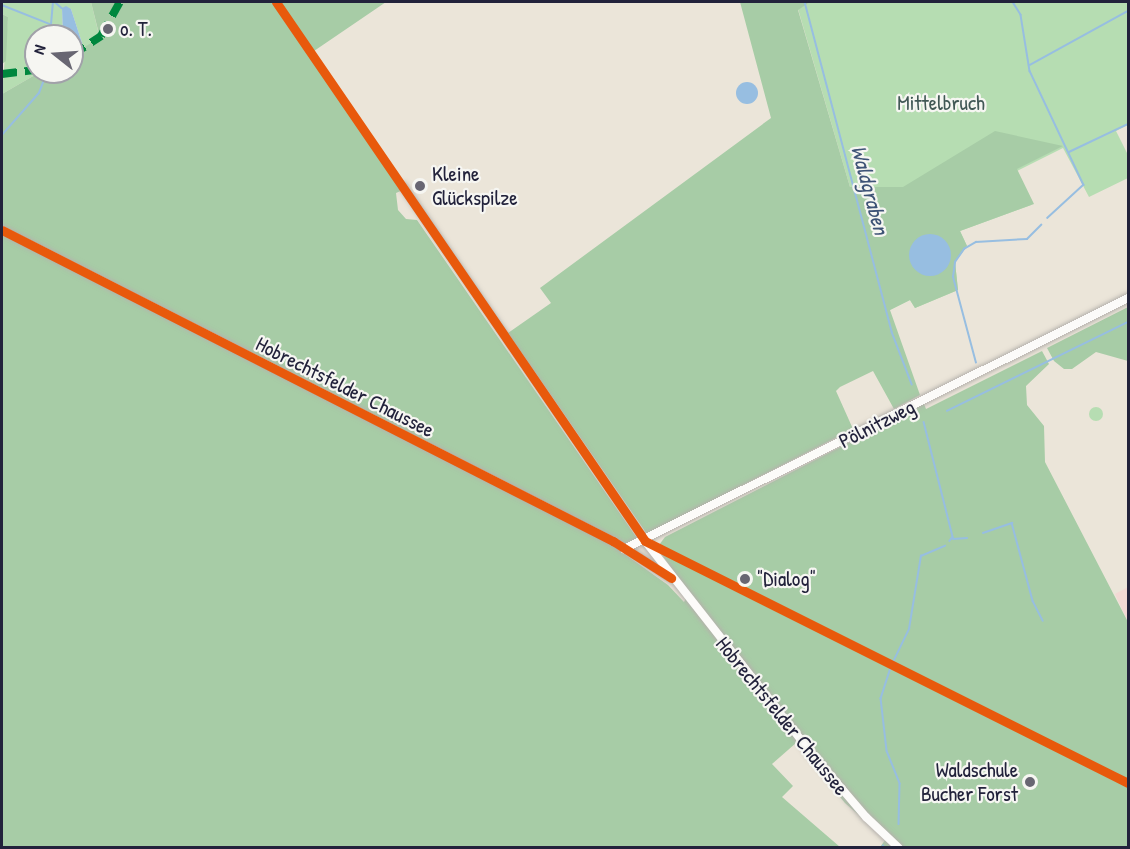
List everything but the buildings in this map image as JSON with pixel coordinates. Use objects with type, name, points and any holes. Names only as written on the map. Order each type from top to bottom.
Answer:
[{"type":"street","name":"Hobrechtsfelder Chaussee","points":[[403,186],[671,578],[830,775],[899,848]]},
{"type":"street","name":"Hobrechtsfelder Chaussee","points":[[2,230],[624,549],[671,578]]},
{"type":"street","name":"Pölnitzweg","points":[[624,549],[645,541],[1128,298]]},
{"type":"shaded area","points":[[1128,587],[1128,622],[1115,594]]},
{"type":"green space","points":[[2,2],[91,2],[100,39],[84,48],[84,24],[76,24],[71,9],[62,8],[63,24],[24,24],[24,81],[2,94],[8,17],[2,14]]},
{"type":"green space","points":[[91,2],[386,2],[314,51],[408,188],[396,193],[398,210],[406,219],[417,220],[639,541],[626,544],[615,537],[612,545],[668,585],[684,602],[689,593],[660,552],[659,545],[665,537],[924,404],[926,409],[1042,351],[1049,364],[1026,386],[1027,405],[1044,426],[1045,462],[1128,622],[1128,847],[880,847],[886,839],[845,803],[796,743],[772,764],[793,786],[782,797],[840,847],[2,847],[2,94],[24,81],[24,84],[84,84],[84,47],[100,38]]},
{"type":"green space","points":[[740,2],[810,2],[798,10],[850,187],[903,187],[995,131],[1063,146],[1017,169],[1034,204],[960,231],[967,246],[955,262],[958,290],[915,308],[910,300],[890,310],[920,395],[894,409],[873,371],[840,387],[836,391],[853,429],[647,534],[508,333],[551,303],[540,288],[771,118]]},
{"type":"green space","name":"Mittelbruch","points":[[810,2],[1128,2],[1128,125],[1116,131],[1128,155],[1128,178],[1089,197],[1063,148],[1015,172],[1031,205],[960,231],[967,246],[955,262],[958,290],[915,308],[910,300],[890,310],[858,187],[850,187],[798,9]]},
{"type":"green space","points":[[2,14],[8,17],[6,61],[2,64]]},
{"type":"green space","points":[[1128,307],[1128,361],[1096,352],[1072,369],[1064,369],[1054,361],[1047,348]]},
{"type":"green space","points":[[1093,407],[1099,407],[1103,414],[1099,421],[1093,421],[1089,417],[1089,411]]},
{"type":"water","points":[[66,6],[71,9],[76,24],[63,24],[62,8]]},
{"type":"water","points":[[747,82],[755,85],[758,93],[755,101],[747,104],[739,101],[736,93],[739,85]]},
{"type":"water","points":[[930,234],[945,240],[951,255],[945,270],[930,276],[915,270],[909,255],[915,240]]},
{"type":"waterway","points":[[51,24],[53,2]]},
{"type":"waterway","points":[[55,2],[62,8]]},
{"type":"waterway","name":"Waldgraben","points":[[805,2],[892,332],[912,384]]},
{"type":"waterway","points":[[1013,2],[1021,15],[1030,71],[1084,185],[1048,218]]},
{"type":"waterway","points":[[2,5],[50,24]]},
{"type":"waterway","points":[[1030,65],[1128,11]]},
{"type":"waterway","points":[[2,135],[39,93],[42,84]]},
{"type":"waterway","points":[[1069,152],[1128,124]]},
{"type":"waterway","points":[[976,363],[953,277],[955,262],[964,249],[976,242],[1027,239],[1041,225]]},
{"type":"waterway","points":[[947,411],[1128,322]]},
{"type":"waterway","name":"Waldgraben","points":[[924,422],[953,537],[950,541]]},
{"type":"waterway","points":[[983,533],[1012,523],[1033,601],[1043,621]]},
{"type":"waterway","points":[[953,539],[967,538]]},
{"type":"waterway","name":"Waldgraben","points":[[893,662],[909,629],[921,556],[945,546]]},
{"type":"waterway","name":"Waldgraben","points":[[891,668],[881,698],[887,751],[900,784],[899,824]]},
{"type":"marked path","points":[[84,47],[101,36],[120,2]]},
{"type":"marked path","points":[[2,74],[24,71]]},
{"type":"cycle path","points":[[276,2],[645,541],[1128,783]]},
{"type":"cycle path","points":[[2,230],[613,541],[671,578]]},
{"type":"place","name":"o. T.","points":[[108,29]]},
{"type":"place","name":"Kleine Glückspilze","points":[[420,186]]},
{"type":"place","name":"\"Dialog\"","points":[[745,579]]},
{"type":"place","name":"Waldschule Bucher Forst","points":[[1030,782]]}]
